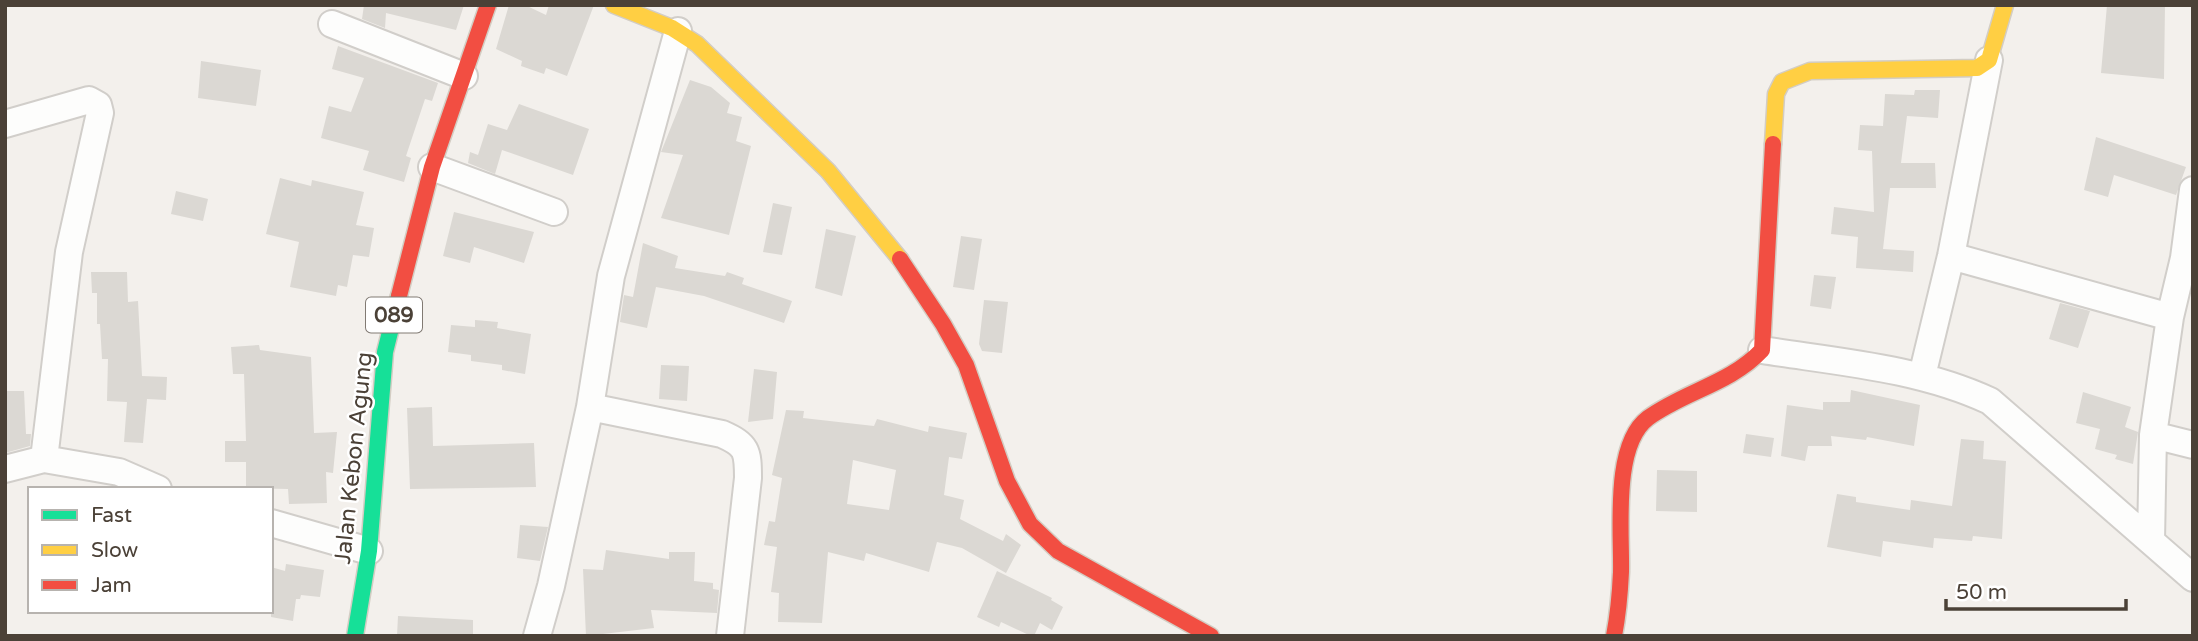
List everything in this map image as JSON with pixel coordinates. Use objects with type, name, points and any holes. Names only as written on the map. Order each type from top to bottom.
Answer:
[{"type":"street","name":"Jalan Kebon Agung","points":[[355,636],[369,551],[385,352],[432,167],[488,5]]},
{"type":"street","points":[[614,5],[678,31],[764,104],[870,218],[944,326],[967,366],[982,400],[1006,478],[1022,513],[1046,543],[1112,582],[1175,612],[1211,636]]},
{"type":"street","points":[[1922,376],[1951,256],[1989,60],[2005,5]]},
{"type":"street","points":[[332,24],[464,76]]},
{"type":"street","points":[[537,636],[551,586],[590,407],[611,276],[678,31]]},
{"type":"street","points":[[1614,636],[1622,588],[1625,464],[1631,438],[1645,419],[1737,373],[1762,350],[1776,94],[1782,82],[1810,71],[1965,70],[1989,60]]},
{"type":"street","points":[[5,124],[89,100],[98,105],[100,113],[69,252],[44,459]]},
{"type":"street","points":[[432,167],[554,212]]},
{"type":"street","points":[[2151,541],[2153,435],[2170,317],[2189,259],[2193,190]]},
{"type":"street","points":[[1951,256],[2170,317]]},
{"type":"street","points":[[1762,350],[1922,376],[1959,386],[1990,401],[2193,578]]},
{"type":"street","points":[[590,407],[722,434],[740,442],[748,457],[748,478],[730,636]]},
{"type":"street","points":[[2153,435],[2193,444]]},
{"type":"street","points":[[5,469],[44,459],[119,472],[153,487]]},
{"type":"street","points":[[273,524],[369,551]]},
{"type":"building","points":[[364,5],[464,5],[456,30],[386,13],[385,28],[362,19]]},
{"type":"building","points":[[509,5],[525,5],[546,15],[549,5],[594,5],[567,76],[546,68],[544,74],[521,66],[522,61],[496,49]]},
{"type":"building","points":[[2107,5],[2165,5],[2164,79],[2101,73]]},
{"type":"building","points":[[338,46],[438,83],[432,101],[425,99],[406,156],[411,158],[404,182],[363,170],[369,151],[321,138],[329,106],[351,112],[364,78],[332,69]]},
{"type":"building","points":[[201,61],[261,70],[256,106],[198,98]]},
{"type":"building","points":[[690,80],[711,87],[730,103],[727,113],[742,117],[736,141],[751,146],[729,235],[661,218],[683,155],[661,152]]},
{"type":"building","points":[[1915,90],[1940,90],[1938,118],[1907,116],[1901,163],[1935,163],[1936,188],[1890,188],[1883,249],[1914,251],[1913,272],[1856,268],[1858,237],[1831,234],[1834,207],[1874,212],[1872,151],[1858,150],[1860,125],[1883,126],[1885,94],[1914,95]]},
{"type":"building","points":[[519,104],[589,129],[573,175],[502,150],[495,174],[468,163],[470,152],[478,155],[488,124],[507,130]]},
{"type":"building","points":[[2096,137],[2186,167],[2176,195],[2114,175],[2108,197],[2084,190]]},
{"type":"building","points":[[280,178],[311,186],[312,180],[364,192],[356,225],[374,228],[369,257],[353,255],[347,287],[338,285],[336,296],[290,287],[299,242],[266,234]]},
{"type":"building","points":[[176,191],[208,199],[203,221],[171,214]]},
{"type":"building","points":[[773,203],[792,207],[782,255],[763,252]]},
{"type":"building","points":[[454,212],[534,232],[524,263],[474,247],[470,263],[443,256]]},
{"type":"building","points":[[826,229],[856,236],[842,296],[815,288]]},
{"type":"building","points":[[961,236],[982,239],[974,290],[953,287]]},
{"type":"building","points":[[643,243],[678,256],[675,268],[725,276],[727,272],[744,278],[742,284],[792,301],[784,323],[704,296],[656,287],[647,328],[620,322],[624,295],[633,297]]},
{"type":"building","points":[[91,272],[127,272],[128,302],[138,301],[142,376],[167,377],[166,400],[147,399],[143,443],[124,442],[127,402],[107,401],[108,359],[102,359],[100,324],[97,324],[97,293],[92,293]]},
{"type":"building","points":[[1814,275],[1836,277],[1831,309],[1810,306]]},
{"type":"building","points":[[984,300],[1008,302],[1002,353],[982,351],[979,344]]},
{"type":"building","points":[[2060,303],[2090,311],[2078,348],[2049,339]]},
{"type":"building","points":[[475,320],[498,322],[497,328],[531,334],[525,374],[502,370],[502,365],[471,361],[471,355],[448,352],[451,325],[475,327]]},
{"type":"building","points":[[259,345],[260,350],[311,357],[314,433],[337,432],[333,473],[326,472],[327,503],[289,504],[288,489],[246,487],[246,462],[225,462],[225,441],[246,441],[244,374],[233,374],[231,347]]},
{"type":"building","points":[[661,365],[689,366],[687,401],[659,399]]},
{"type":"building","points":[[754,369],[777,372],[773,419],[748,422]]},
{"type":"building","points":[[1851,390],[1920,405],[1914,446],[1867,437],[1866,440],[1831,436],[1832,446],[1808,446],[1805,461],[1781,456],[1787,405],[1823,410],[1823,402],[1850,402]]},
{"type":"building","points":[[5,391],[24,391],[26,434],[31,434],[30,446],[5,453]]},
{"type":"building","points":[[2083,392],[2131,407],[2125,427],[2138,432],[2133,464],[2115,459],[2117,455],[2095,449],[2100,429],[2076,423]]},
{"type":"building","points":[[432,407],[433,446],[534,443],[536,487],[410,489],[407,408]]},
{"type":"building","points":[[786,410],[804,411],[803,418],[874,426],[877,419],[928,432],[929,426],[967,433],[962,459],[949,457],[944,495],[964,500],[960,519],[1003,541],[1006,534],[1021,545],[1006,573],[962,548],[937,542],[929,572],[866,553],[864,561],[828,552],[822,623],[778,622],[779,593],[771,592],[777,547],[764,545],[769,521],[775,522],[782,478],[772,475]],"holes":[[[853,460],[896,470],[889,510],[847,504]]]},
{"type":"building","points":[[1746,434],[1774,438],[1771,457],[1743,453]]},
{"type":"building","points":[[1961,439],[1984,441],[1983,459],[2006,461],[2002,539],[1973,536],[1972,541],[1934,538],[1933,548],[1883,541],[1881,557],[1827,547],[1837,494],[1856,497],[1856,502],[1910,510],[1911,500],[1952,506]]},
{"type":"building","points":[[1657,470],[1697,471],[1697,512],[1656,511]]},
{"type":"building","points":[[520,525],[548,527],[540,561],[517,558]]},
{"type":"building","points":[[606,550],[669,559],[669,552],[695,552],[694,581],[713,583],[713,589],[719,590],[717,613],[651,610],[654,628],[586,636],[583,569],[603,570]]},
{"type":"building","points":[[286,564],[324,570],[320,597],[301,595],[300,599],[296,599],[293,621],[271,617],[273,568],[285,571]]},
{"type":"building","points":[[997,571],[1052,598],[1051,600],[1063,607],[1052,630],[1040,623],[1034,636],[1031,636],[1001,622],[999,627],[977,617]]},
{"type":"building","points":[[398,616],[473,620],[473,636],[397,636]]},
{"type":"traffic: fast","points":[[355,636],[369,551],[385,352],[399,296]]},
{"type":"traffic: slow","points":[[614,5],[672,28],[697,44],[828,171],[900,259]]},
{"type":"traffic: slow","points":[[1773,144],[1776,94],[1782,82],[1810,71],[1977,68],[1989,60],[2005,5]]},
{"type":"traffic: jam","points":[[399,296],[432,167],[488,5]]},
{"type":"traffic: jam","points":[[1614,636],[1621,572],[1621,490],[1629,448],[1637,431],[1648,418],[1736,371],[1762,350],[1773,144]]},
{"type":"traffic: jam","points":[[900,259],[943,324],[966,365],[1007,481],[1030,524],[1058,551],[1211,636]]}]
